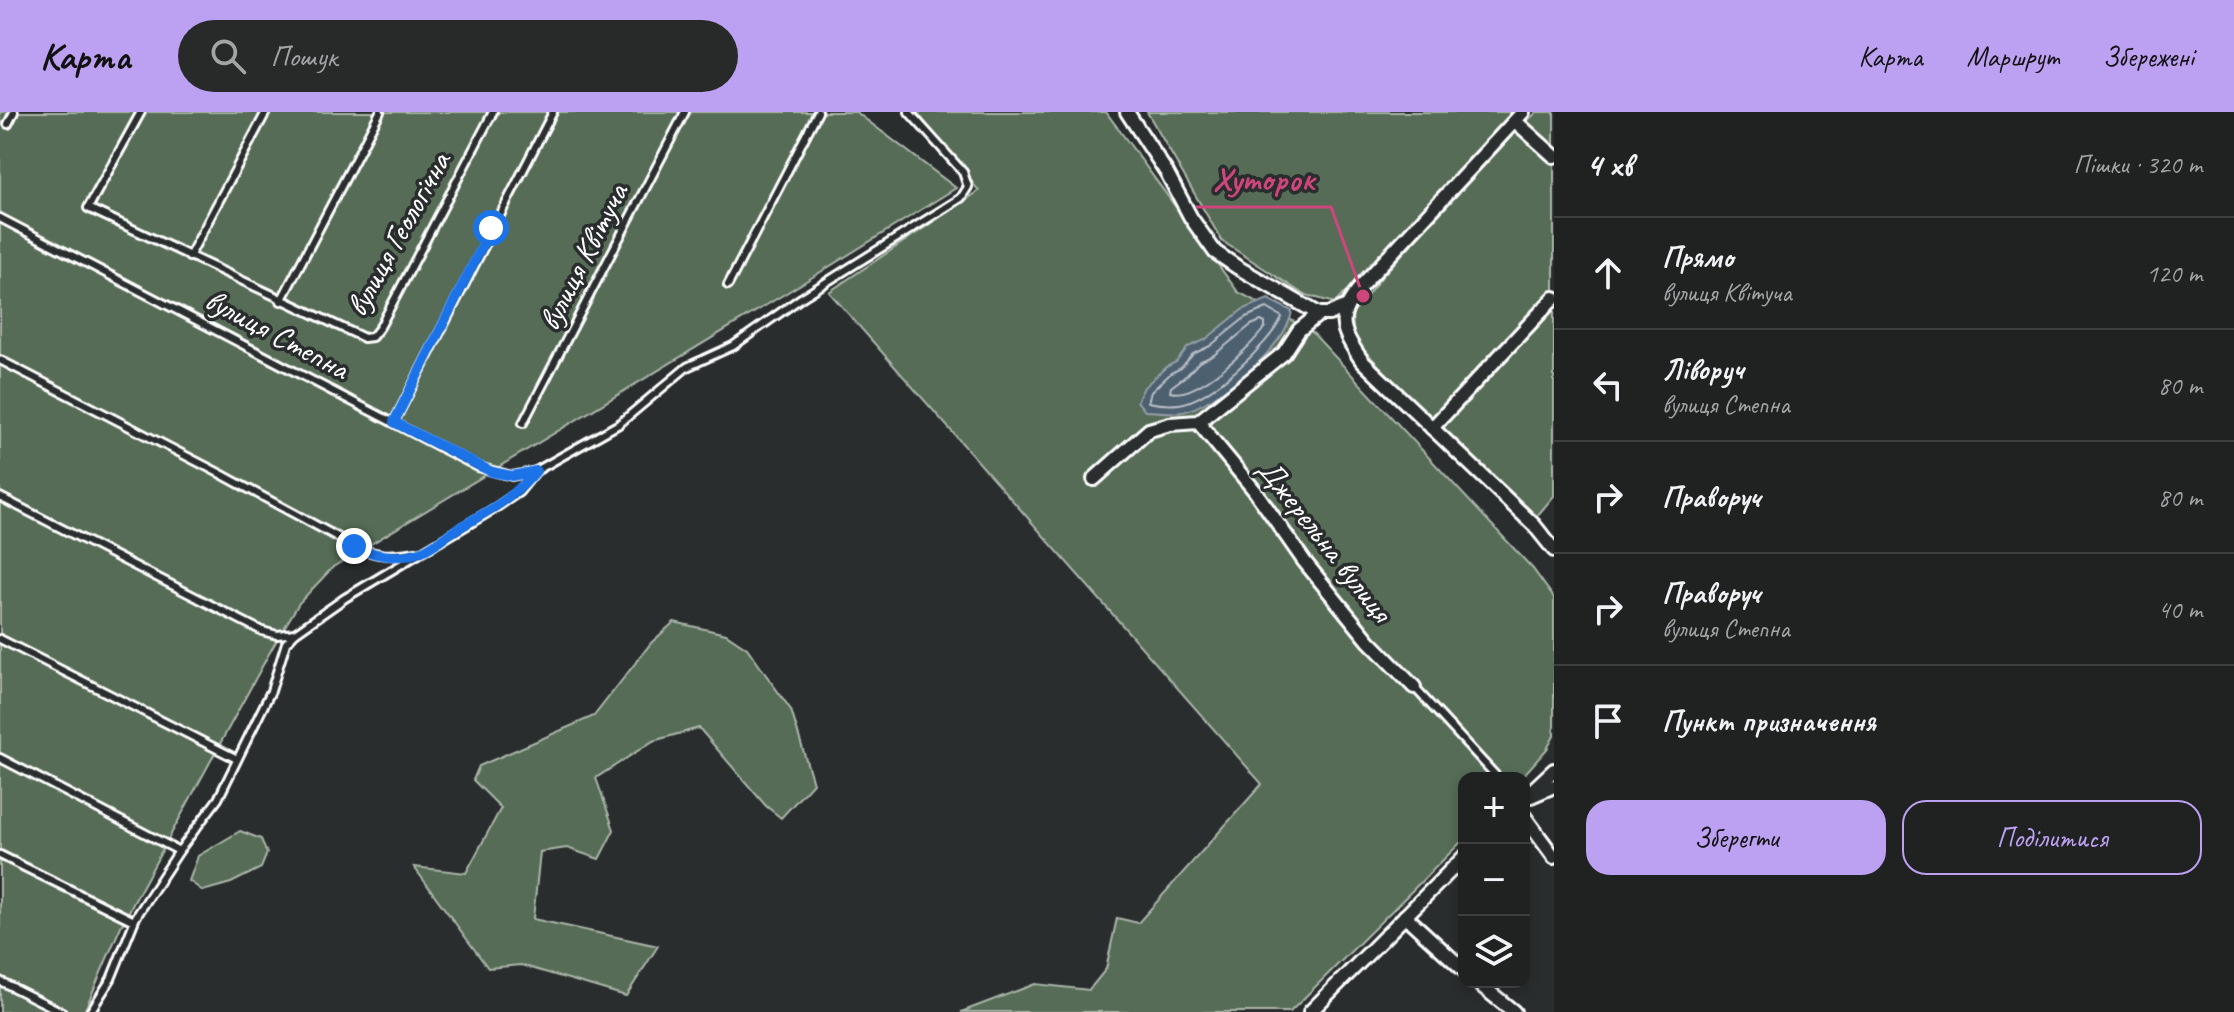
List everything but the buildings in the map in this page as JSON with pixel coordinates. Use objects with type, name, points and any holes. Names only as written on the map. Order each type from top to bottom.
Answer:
[{"type":"street","points":[[1127,112],[1215,252],[1319,314],[1329,314],[1345,307],[1519,116],[1554,156]]},
{"type":"street","points":[[1432,428],[1554,298]]},
{"type":"street","points":[[1345,307],[1343,324],[1347,338],[1362,361],[1534,525],[1554,550]]},
{"type":"street","points":[[1094,479],[1149,430],[1170,424],[1198,422],[1284,353],[1299,330],[1319,314]]},
{"type":"street","name":"Джерельна вулиця","points":[[1198,422],[1255,491],[1304,561],[1369,641],[1414,687]]},
{"type":"street","points":[[1530,792],[1554,770]]},
{"type":"street","points":[[1530,796],[1554,786]]},
{"type":"street","points":[[1530,824],[1554,857]]},
{"type":"street","points":[[1310,1012],[1458,863]]},
{"type":"street","points":[[1405,916],[1458,965]]},
{"type":"street","points":[[1484,988],[1514,1012]]},
{"type":"lane","points":[[8,124],[14,112]]},
{"type":"lane","name":"вулиця Геологічна","points":[[141,112],[88,208],[356,337],[372,337],[380,327],[493,112]]},
{"type":"lane","points":[[189,257],[266,112]]},
{"type":"lane","points":[[281,301],[380,112]]},
{"type":"lane","points":[[394,422],[553,112]]},
{"type":"lane","name":"вулиця Квітуча","points":[[523,423],[685,112]]},
{"type":"lane","points":[[728,285],[818,112]]},
{"type":"lane","points":[[90,1012],[111,979],[134,921],[179,851],[207,815],[271,691],[286,643],[295,633],[345,598],[494,509],[519,492],[536,471],[601,436],[687,367],[733,346],[801,298],[961,198],[968,187],[963,172],[909,112]]},
{"type":"lane","name":"вулиця Степна","points":[[0,218],[492,472],[512,476],[536,471]]},
{"type":"lane","points":[[0,360],[354,546],[374,555],[420,552]]},
{"type":"lane","points":[[0,497],[262,631],[277,635],[295,633]]},
{"type":"lane","points":[[0,639],[237,759]]},
{"type":"lane","points":[[1414,687],[1492,772]]},
{"type":"lane","points":[[0,758],[179,851]]},
{"type":"lane","points":[[0,855],[134,921]]},
{"type":"lane","points":[[0,981],[62,1012]]},
{"type":"green space","points":[[0,112],[856,112],[956,188],[333,567],[299,603],[271,650],[121,926],[84,1012],[0,1012]]},
{"type":"green space","points":[[917,112],[1106,112],[1238,292],[1310,330],[1533,569],[1554,598],[1554,736],[1547,749],[1526,772],[1458,772],[1458,845],[1290,1012],[961,1012],[1035,984],[1089,990],[1106,969],[1117,918],[1138,923],[1262,784],[829,292],[979,191]]},
{"type":"green space","points":[[1147,112],[1513,112],[1335,303],[1303,294],[1222,241]]},
{"type":"green space","points":[[1537,112],[1554,112],[1554,496],[1537,516],[1432,420],[1354,340],[1352,315],[1384,274]]},
{"type":"green space","points":[[674,622],[726,634],[747,648],[791,710],[813,783],[781,818],[766,806],[699,728],[653,741],[596,778],[614,830],[599,859],[567,848],[540,852],[533,919],[658,946],[626,996],[521,965],[488,968],[414,867],[466,873],[501,808],[473,780],[479,766],[594,716],[651,643]]},
{"type":"green space","points":[[240,831],[261,839],[267,853],[261,868],[231,883],[203,891],[189,881],[198,856]]},
{"type":"water","points":[[1268,299],[1292,311],[1288,325],[1278,340],[1248,372],[1197,407],[1179,413],[1145,411],[1137,401],[1144,387],[1176,362],[1188,347],[1205,340],[1242,310]]},
{"type":"place","name":"Хуторок","points":[[1363,296]]},
{"type":"route","points":[[354,546],[374,555],[420,552],[519,492],[536,471],[512,476],[492,472],[394,422],[491,228]]}]
